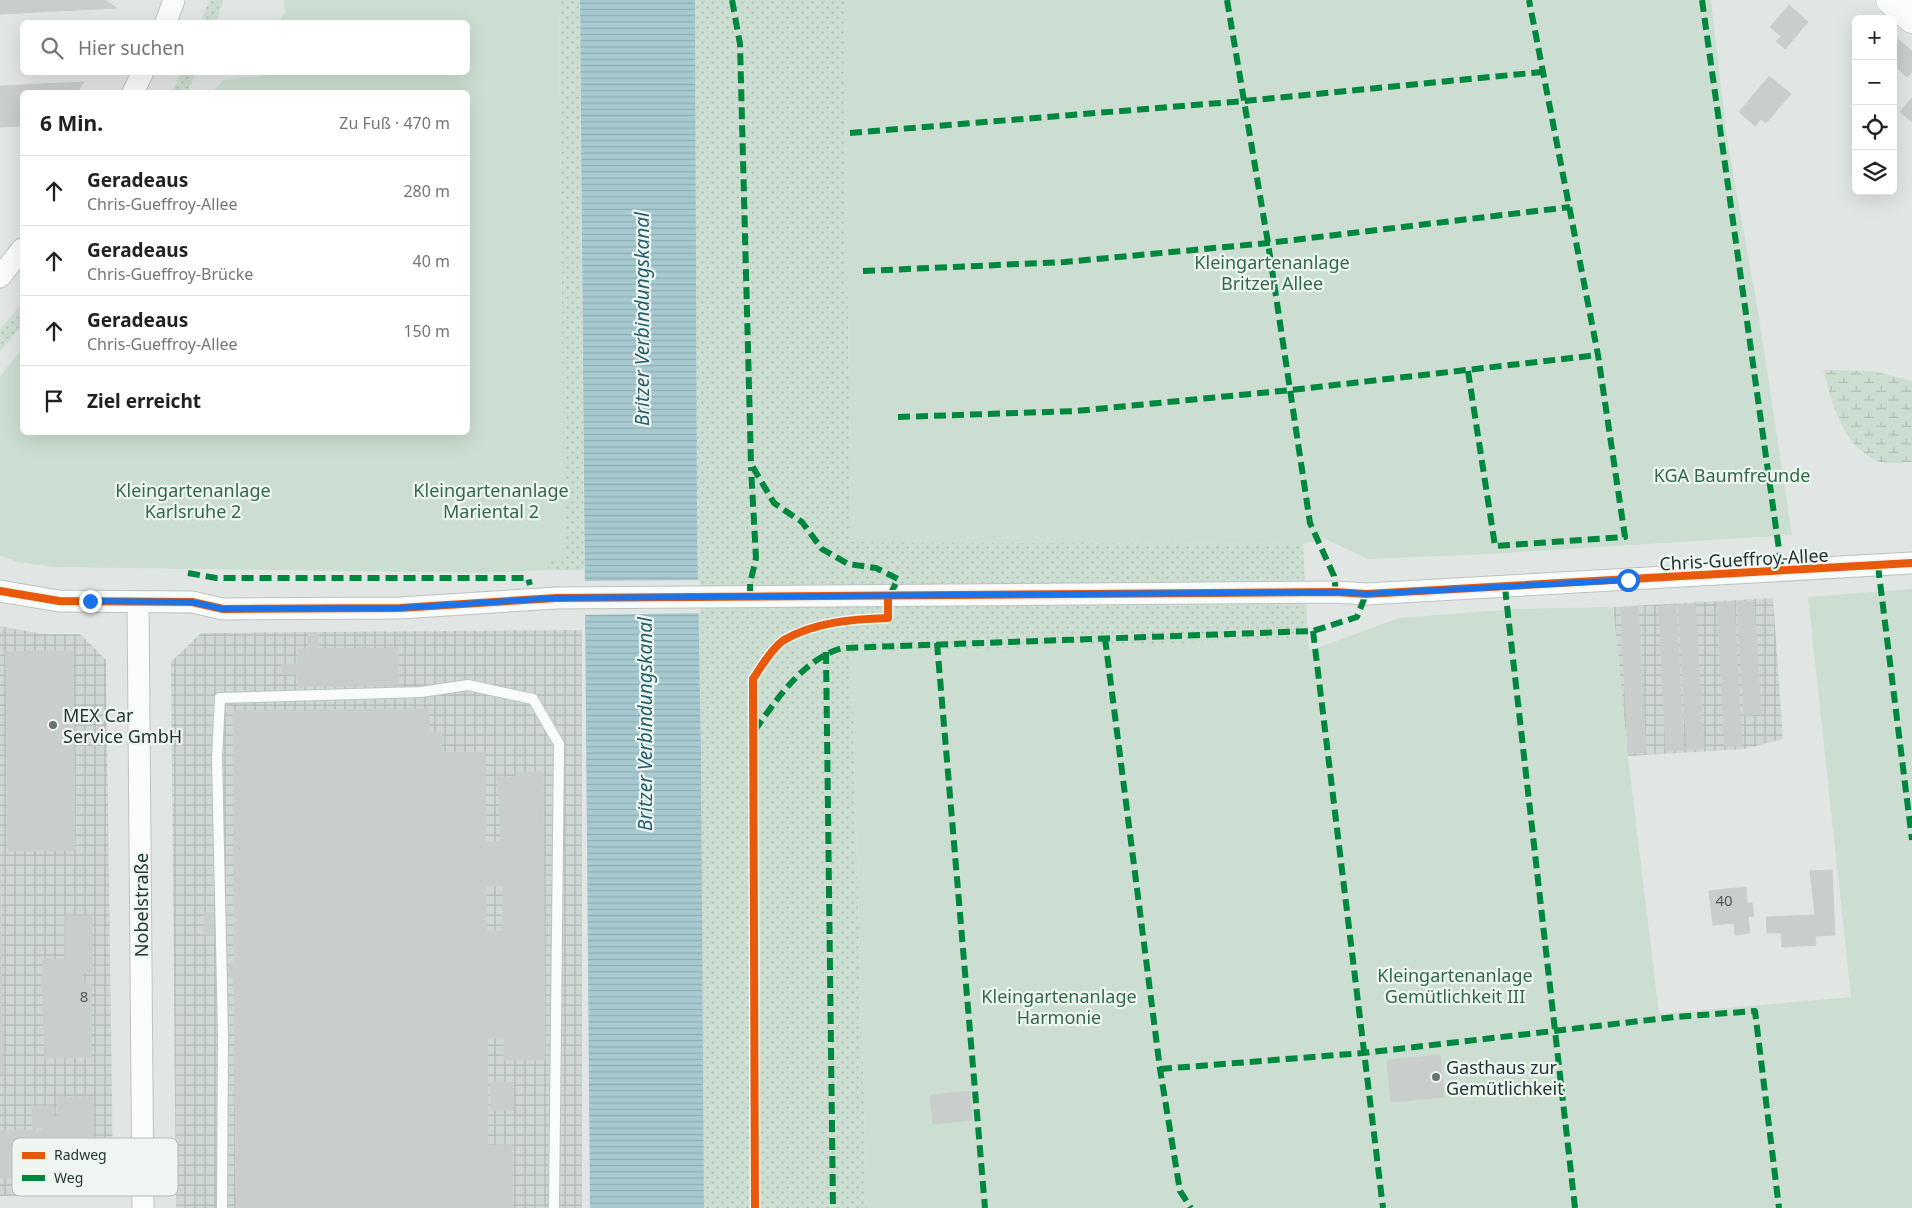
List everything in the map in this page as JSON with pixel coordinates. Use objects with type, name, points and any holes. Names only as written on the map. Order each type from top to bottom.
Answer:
[{"type":"main road","points":[[1890,0],[1912,19]]},
{"type":"street","points":[[167,20],[174,0]]},
{"type":"street","points":[[134,90],[142,75]]},
{"type":"street","points":[[0,277],[20,252]]},
{"type":"street","name":"Chris-Gueffroy-Allee","points":[[138,602],[192,602],[223,609],[400,608],[520,599],[708,596],[1336,592],[1366,594],[1912,563]]},
{"type":"street","points":[[0,591],[59,601],[138,602]]},
{"type":"street","name":"Nobelstraße","points":[[138,602],[142,1138]]},
{"type":"lane","points":[[222,1208],[223,1035],[217,758],[220,698],[421,692],[468,685],[533,698],[559,744],[554,1208]]},
{"type":"shaded area","points":[[1773,598],[1783,739],[1744,749],[1628,756],[1613,607]]},
{"type":"shaded area","points":[[0,626],[42,634],[80,634],[106,660],[113,1138],[12,1138],[12,1196],[0,1196]]},
{"type":"shaded area","points":[[582,630],[582,1208],[176,1208],[176,1196],[178,1196],[178,1138],[175,1138],[171,662],[201,633]]},
{"type":"green space","points":[[209,0],[223,0],[217,20],[202,20]]},
{"type":"green space","name":"Kleingartenanlage Mariental 2","points":[[284,0],[559,0],[564,559],[548,559],[548,570],[485,573],[55,567],[18,562],[0,555],[0,376],[20,351],[20,435],[470,435],[470,90],[214,90],[223,80],[260,75],[470,75],[470,20],[279,20],[285,12]]},
{"type":"green space","points":[[559,0],[580,0],[584,570],[548,570],[548,559],[564,558]]},
{"type":"green space","points":[[695,0],[844,0],[851,542],[1303,544],[1308,637],[1216,642],[851,653],[867,1208],[704,1208],[701,751],[697,527]]},
{"type":"green space","name":"Kleingartenanlage Britzer Allee","points":[[844,0],[1711,0],[1727,139],[1758,311],[1792,535],[1489,554],[1368,559],[1325,539],[1303,544],[851,542]]},
{"type":"green space","points":[[180,75],[195,75],[188,90],[173,90]]},
{"type":"green space","points":[[20,305],[20,327],[0,352],[0,330]]},
{"type":"green space","points":[[1823,370],[1873,371],[1912,381],[1912,462],[1889,463],[1877,461],[1855,445],[1840,422]]},
{"type":"green space","points":[[1912,589],[1912,1208],[867,1208],[851,653],[1216,642],[1308,637],[1310,649],[1314,649],[1399,618],[1517,609],[1613,607],[1628,756],[1659,1014],[1851,997],[1808,597]]},
{"type":"water","name":"Britzer Verbindungskanal","points":[[580,0],[695,0],[697,527],[701,751],[704,1208],[590,1208]]},
{"type":"pier","points":[[700,580],[701,613],[582,615],[582,581]]},
{"type":"building","points":[[0,0],[105,0],[117,8],[0,14]]},
{"type":"building","points":[[1789,5],[1808,22],[1785,49],[1776,41],[1781,36],[1770,27]]},
{"type":"building","points":[[1897,38],[1901,42],[1897,46]]},
{"type":"building","points":[[1901,42],[1912,51],[1912,72],[1907,77],[1897,68],[1897,46]]},
{"type":"building","points":[[1769,76],[1791,94],[1766,123],[1761,119],[1755,126],[1739,112]]},
{"type":"building","points":[[84,82],[78,90],[20,90],[20,126],[0,127],[0,86]]},
{"type":"building","points":[[1912,98],[1912,122],[1900,112]]},
{"type":"building","points":[[1754,601],[1761,714],[1744,715],[1737,602]]},
{"type":"building","points":[[1734,602],[1742,746],[1725,747],[1717,603]]},
{"type":"building","points":[[1695,604],[1704,748],[1687,749],[1678,605]]},
{"type":"building","points":[[1676,605],[1684,750],[1666,751],[1659,606]]},
{"type":"building","points":[[1638,607],[1646,752],[1628,753],[1621,608]]},
{"type":"building","points":[[308,633],[318,633],[318,649],[398,648],[399,685],[298,687],[297,674],[282,674],[282,664],[298,664],[298,649],[308,649]]},
{"type":"building","points":[[73,651],[75,850],[8,851],[6,652]]},
{"type":"building","points":[[429,709],[429,732],[442,732],[442,752],[485,752],[488,1145],[512,1145],[512,1208],[236,1208],[234,978],[229,978],[229,964],[234,964],[233,711]]},
{"type":"building","points":[[517,772],[543,772],[545,1060],[504,1060],[504,1038],[487,1038],[486,931],[503,931],[503,886],[485,886],[485,842],[501,842],[498,777],[516,777]]},
{"type":"building","points":[[1832,870],[1835,935],[1815,936],[1816,945],[1782,947],[1781,933],[1767,933],[1766,917],[1815,915],[1810,871]]},
{"type":"building","points":[[0,872],[3,1074],[0,1074]]},
{"type":"building","points":[[1746,887],[1747,903],[1752,903],[1754,916],[1748,917],[1750,933],[1735,935],[1734,923],[1713,925],[1709,891]]},
{"type":"building","points":[[204,912],[213,912],[213,935],[204,935]]},
{"type":"building","points":[[65,916],[92,916],[92,973],[43,972],[43,959],[65,959]]},
{"type":"building","points":[[42,972],[81,972],[82,984],[42,984]]},
{"type":"building","points":[[42,984],[93,984],[91,985],[91,1056],[93,1057],[43,1058],[45,1056]]},
{"type":"building","points":[[1440,1055],[1444,1097],[1391,1102],[1387,1060]]},
{"type":"building","points":[[513,1082],[514,1110],[491,1110],[491,1083]]},
{"type":"building","points":[[970,1091],[972,1120],[933,1124],[930,1095]]},
{"type":"building","points":[[57,1097],[93,1097],[94,1138],[58,1138]]},
{"type":"building","points":[[32,1106],[54,1106],[54,1117],[57,1117],[57,1138],[12,1138],[12,1178],[0,1178],[0,1131],[43,1130],[43,1117],[32,1117]]},
{"type":"building","points":[[32,1117],[43,1117],[43,1128],[32,1128]]},
{"type":"marked path","points":[[732,0],[740,44],[751,464],[774,503],[802,522],[822,549],[848,564],[876,568],[898,579],[888,599]]},
{"type":"marked path","points":[[1227,0],[1268,243],[1310,523],[1334,576],[1336,592]]},
{"type":"marked path","points":[[1468,371],[1495,546],[1625,537],[1598,355],[1529,0]]},
{"type":"marked path","points":[[1702,0],[1782,571]]},
{"type":"marked path","points":[[850,133],[1244,101],[1542,72]]},
{"type":"marked path","points":[[863,271],[1065,262],[1268,243],[1570,207]]},
{"type":"marked path","points":[[898,417],[1076,411],[1291,390],[1598,355]]},
{"type":"marked path","points":[[750,596],[750,584],[756,558],[751,467]]},
{"type":"marked path","points":[[1878,566],[1912,840]]},
{"type":"marked path","points":[[188,573],[216,578],[528,578],[530,585]]},
{"type":"marked path","points":[[1505,588],[1575,1208]]},
{"type":"marked path","points":[[755,730],[782,693],[804,670],[829,653],[843,648],[1313,631],[1357,617],[1366,594]]},
{"type":"marked path","points":[[1313,631],[1383,1208]]},
{"type":"marked path","points":[[1105,638],[1160,1069],[1180,1191],[1191,1208]]},
{"type":"marked path","points":[[937,643],[985,1208]]},
{"type":"marked path","points":[[826,652],[833,1208]]},
{"type":"marked path","points":[[1160,1069],[1363,1053],[1675,1017],[1755,1011],[1779,1208]]},
{"type":"cycle path","points":[[0,591],[59,601],[192,602],[223,609],[400,608],[556,598],[1336,592],[1366,594],[1912,563]]},
{"type":"cycle path","points":[[755,1208],[753,679],[775,648],[784,640],[796,634],[821,625],[861,619],[888,618],[888,597]]},
{"type":"place","name":"MEX Car Service GmbH","points":[[53,725]]},
{"type":"place","name":"Gasthaus zur Gemütlichkeit","points":[[1436,1077]]},
{"type":"route","points":[[90,601],[192,602],[223,609],[400,608],[556,598],[1336,592],[1366,594],[1628,580]]},
{"type":"park label","name":"KGA Baumfreunde","points":[[1732,475]]},
{"type":"park label","name":"Kleingartenanlage Karlsruhe 2","points":[[193,500]]},
{"type":"park label","name":"Kleingartenanlage Gemütlichkeit III","points":[[1455,985]]},
{"type":"park label","name":"Kleingartenanlage Harmonie","points":[[1059,1006]]}]
